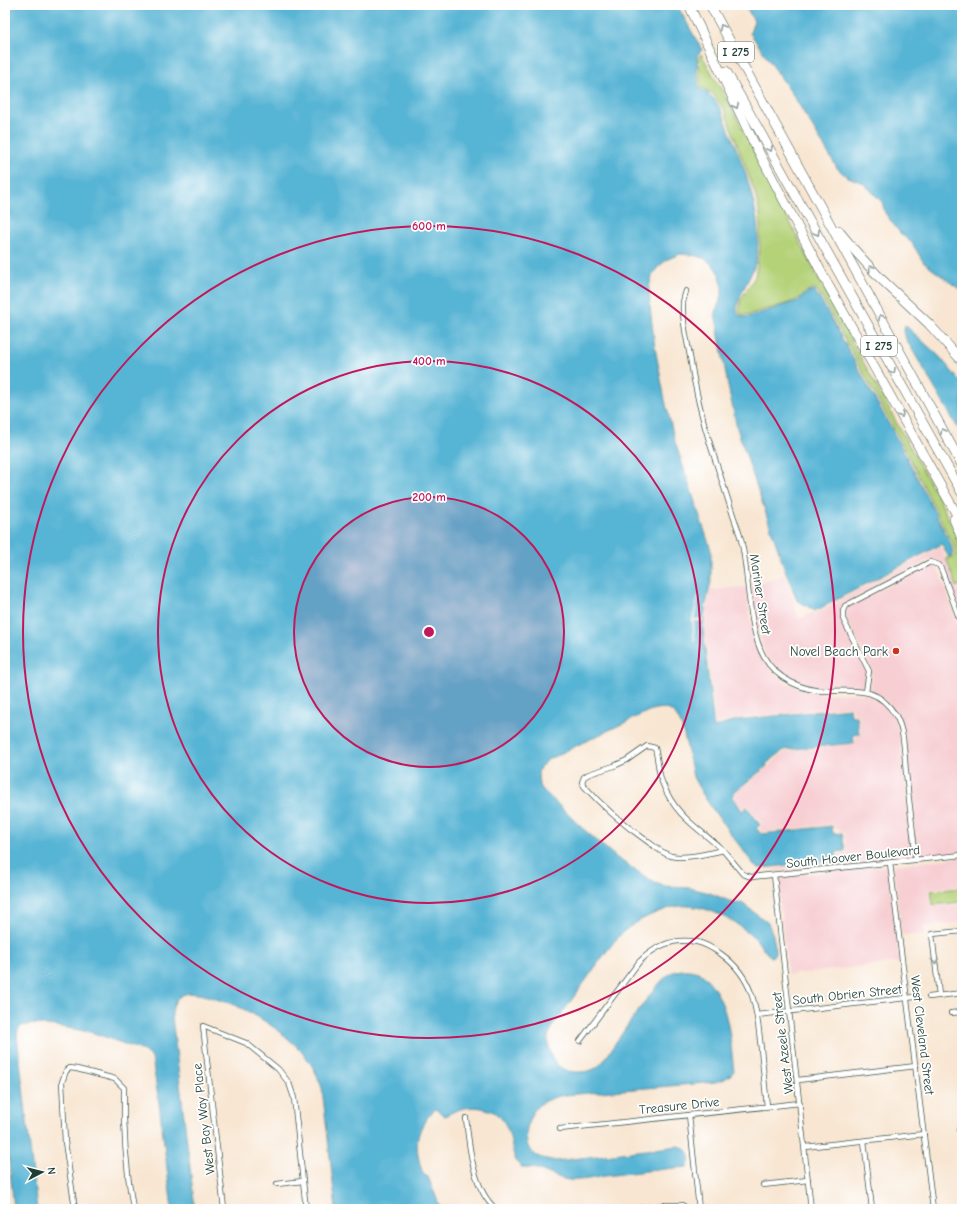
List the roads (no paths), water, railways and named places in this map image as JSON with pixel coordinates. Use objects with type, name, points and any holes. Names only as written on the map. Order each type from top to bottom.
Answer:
[{"type":"highway","points":[[689,5],[750,134],[817,263],[962,524]]},
{"type":"highway","name":"I 275","points":[[689,5],[962,493]]},
{"type":"highway","name":"I 275","points":[[710,5],[962,465]]},
{"type":"highway","points":[[811,189],[837,228],[884,283],[951,342],[962,354]]},
{"type":"highway","points":[[929,324],[962,361]]},
{"type":"highway","points":[[943,492],[962,538]]},
{"type":"street","name":"Mariner Street","points":[[686,291],[683,303],[685,329],[696,388],[710,446],[742,542],[753,624],[764,658],[778,674],[804,688],[826,691],[855,690],[866,692],[885,702],[896,716],[900,726],[916,860]]},
{"type":"street","points":[[866,692],[869,671],[843,619],[843,611],[851,602],[927,563],[934,563],[939,565],[942,571],[962,626]]},
{"type":"street","points":[[647,746],[655,748],[662,781],[676,809],[685,819],[723,850],[687,856],[670,855],[629,828],[607,809],[588,791],[582,782],[584,777],[627,760],[647,746]]},
{"type":"street","name":"South Hoover Boulevard","points":[[723,850],[746,876],[774,875],[962,855]]},
{"type":"street","name":"West Cleveland Street","points":[[890,863],[908,998],[933,1209]]},
{"type":"street","name":"West Azeele Street","points":[[774,875],[798,1080],[811,1209]]},
{"type":"street","points":[[939,995],[932,934],[962,930]]},
{"type":"street","points":[[580,1041],[639,962],[656,948],[666,943],[678,940],[690,940],[702,943],[727,958],[745,978],[757,1015],[767,1106]]},
{"type":"street","points":[[929,996],[962,993]]},
{"type":"street","name":"South Obrien Street","points":[[757,1015],[915,997]]},
{"type":"street","points":[[951,1013],[962,1012],[962,1015]]},
{"type":"street","name":"West Bay Way Place","points":[[224,1209],[203,1026],[246,1043],[278,1069],[288,1083],[294,1098],[303,1181]]},
{"type":"street","points":[[798,1080],[916,1066]]},
{"type":"street","points":[[75,1209],[65,1142],[62,1082],[66,1070],[70,1068],[114,1079],[124,1088],[123,1114],[127,1166],[133,1209]]},
{"type":"street","name":"Treasure Drive","points":[[560,1129],[800,1103]]},
{"type":"street","points":[[689,1115],[699,1209]]},
{"type":"street","points":[[466,1118],[470,1156],[484,1194],[496,1209]]},
{"type":"street","points":[[804,1147],[924,1134]]},
{"type":"street","points":[[864,1141],[872,1209]]},
{"type":"street","points":[[763,1185],[808,1180]]},
{"type":"street","points":[[277,1184],[303,1181],[306,1209]]},
{"type":"street","points":[[630,1209],[664,1205],[682,1205],[688,1209]]},
{"type":"water","points":[[5,5],[677,5],[702,50],[697,55],[699,88],[711,96],[723,115],[748,180],[756,212],[758,244],[756,260],[739,300],[737,314],[744,317],[751,316],[798,301],[808,292],[815,291],[902,448],[947,536],[953,554],[949,558],[942,544],[815,611],[797,600],[784,567],[737,428],[715,313],[722,295],[722,284],[719,274],[713,265],[704,258],[692,255],[680,254],[668,259],[658,267],[652,276],[649,287],[655,348],[675,442],[711,550],[711,582],[705,609],[703,630],[714,728],[736,720],[850,708],[851,716],[857,716],[859,734],[853,735],[854,743],[784,750],[766,764],[767,766],[734,792],[732,795],[742,811],[747,807],[760,825],[756,828],[761,834],[832,826],[833,834],[842,833],[845,851],[836,852],[837,860],[762,868],[754,865],[699,788],[693,777],[682,728],[676,715],[671,711],[658,709],[649,711],[549,759],[540,767],[538,773],[539,786],[581,827],[617,858],[655,883],[664,886],[690,888],[710,893],[734,903],[742,903],[768,923],[773,935],[775,953],[772,957],[767,954],[754,937],[747,931],[719,914],[708,910],[691,906],[680,906],[666,909],[650,916],[628,928],[614,942],[552,1027],[548,1036],[550,1053],[558,1066],[572,1072],[592,1070],[605,1059],[642,1005],[665,978],[671,973],[684,970],[691,970],[702,974],[717,994],[726,1015],[734,1071],[730,1075],[716,1082],[555,1097],[542,1103],[535,1109],[529,1120],[526,1133],[526,1139],[532,1153],[542,1158],[556,1161],[679,1146],[686,1150],[689,1154],[690,1160],[687,1167],[582,1180],[565,1179],[537,1169],[524,1168],[517,1163],[508,1129],[496,1114],[486,1109],[470,1107],[460,1109],[445,1116],[435,1109],[423,1124],[417,1147],[423,1174],[428,1177],[441,1209],[336,1209],[322,1088],[308,1059],[282,1033],[242,1008],[208,996],[193,993],[181,996],[176,1000],[173,1007],[172,1017],[195,1209],[172,1209],[152,1058],[144,1051],[91,1032],[35,1024],[21,1026],[17,1035],[37,1209],[14,1209],[5,1123]]},
{"type":"water","points":[[745,5],[962,5],[962,291],[924,263],[912,243],[900,233],[885,213],[882,202],[863,183],[846,176],[837,168],[795,98],[750,33],[754,21]]},
{"type":"water","points":[[905,325],[940,357],[962,384],[962,435],[906,339],[904,331]]},
{"type":"place","name":"Novel Beach Park","points":[[896,651]]}]
